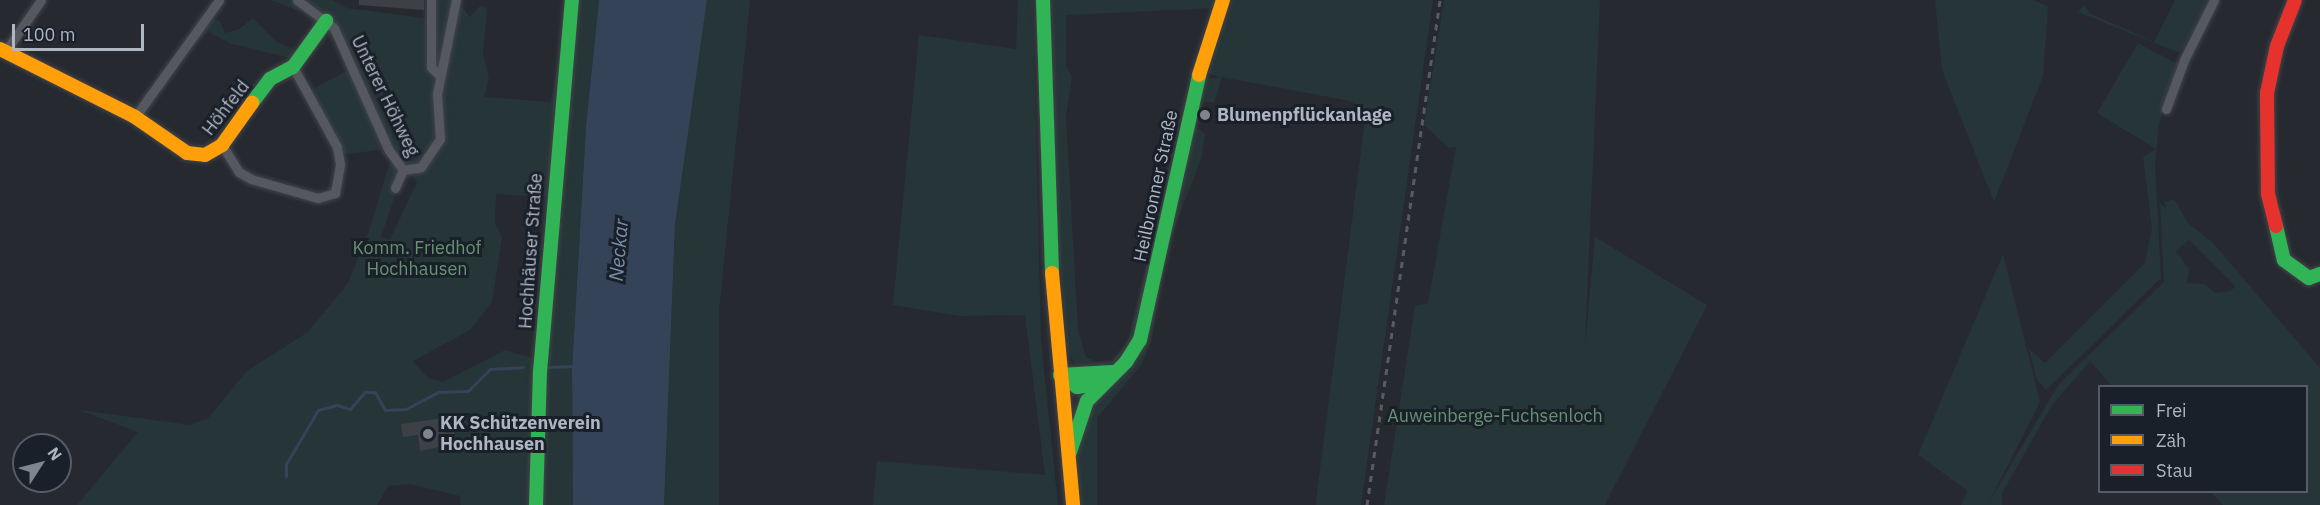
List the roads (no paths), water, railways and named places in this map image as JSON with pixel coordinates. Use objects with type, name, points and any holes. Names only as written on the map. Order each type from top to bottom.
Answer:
[{"type":"street","points":[[2,51],[41,0]]},
{"type":"street","points":[[135,117],[219,0]]},
{"type":"street","name":"Unterer Höhweg","points":[[297,0],[326,21],[350,56],[388,149],[403,170],[395,188]]},
{"type":"street","points":[[431,0],[431,67],[440,76]]},
{"type":"street","points":[[403,170],[421,167],[437,149],[440,76],[456,0]]},
{"type":"street","name":"Hochhäuser Straße","points":[[536,505],[543,317],[572,0]]},
{"type":"street","points":[[1043,0],[1047,214],[1073,505]]},
{"type":"street","name":"Heilbronner Straße","points":[[1069,460],[1079,414],[1101,383],[1126,362],[1140,340],[1198,77],[1223,0]]},
{"type":"street","points":[[2166,109],[2184,60],[2214,0]]},
{"type":"street","points":[[2295,0],[2277,46],[2267,93],[2268,194],[2284,260],[2309,278],[2320,274]]},
{"type":"street","name":"Höhfeld","points":[[2,51],[135,117],[187,153],[205,155],[222,144],[270,80],[293,67],[326,21]]},
{"type":"street","points":[[222,144],[238,171],[251,179],[318,198],[335,193],[340,164],[337,147],[293,67]]},
{"type":"street","points":[[1060,375],[1112,372]]},
{"type":"street","points":[[1060,375],[1077,387],[1101,383]]},
{"type":"water","name":"Neckar","points":[[599,0],[707,0],[675,225],[664,505],[573,505],[572,370],[586,126]]},
{"type":"waterway","points":[[548,367],[576,366]]},
{"type":"waterway","points":[[286,476],[286,464],[318,410],[337,405],[350,409],[365,392],[375,392],[385,410],[406,409],[438,392],[468,391],[490,369],[523,367]]},
{"type":"railway","points":[[1367,505],[1440,0]]},
{"type":"place","name":"Blumenpflückanlage","points":[[1205,115]]},
{"type":"place","name":"KK Schützenverein Hochhausen","points":[[428,434]]},
{"type":"park label","name":"Komm. Friedhof Hochhausen","points":[[417,259]]},
{"type":"park label","name":"Auweinberge-Fuchsenloch","points":[[1495,416]]}]
